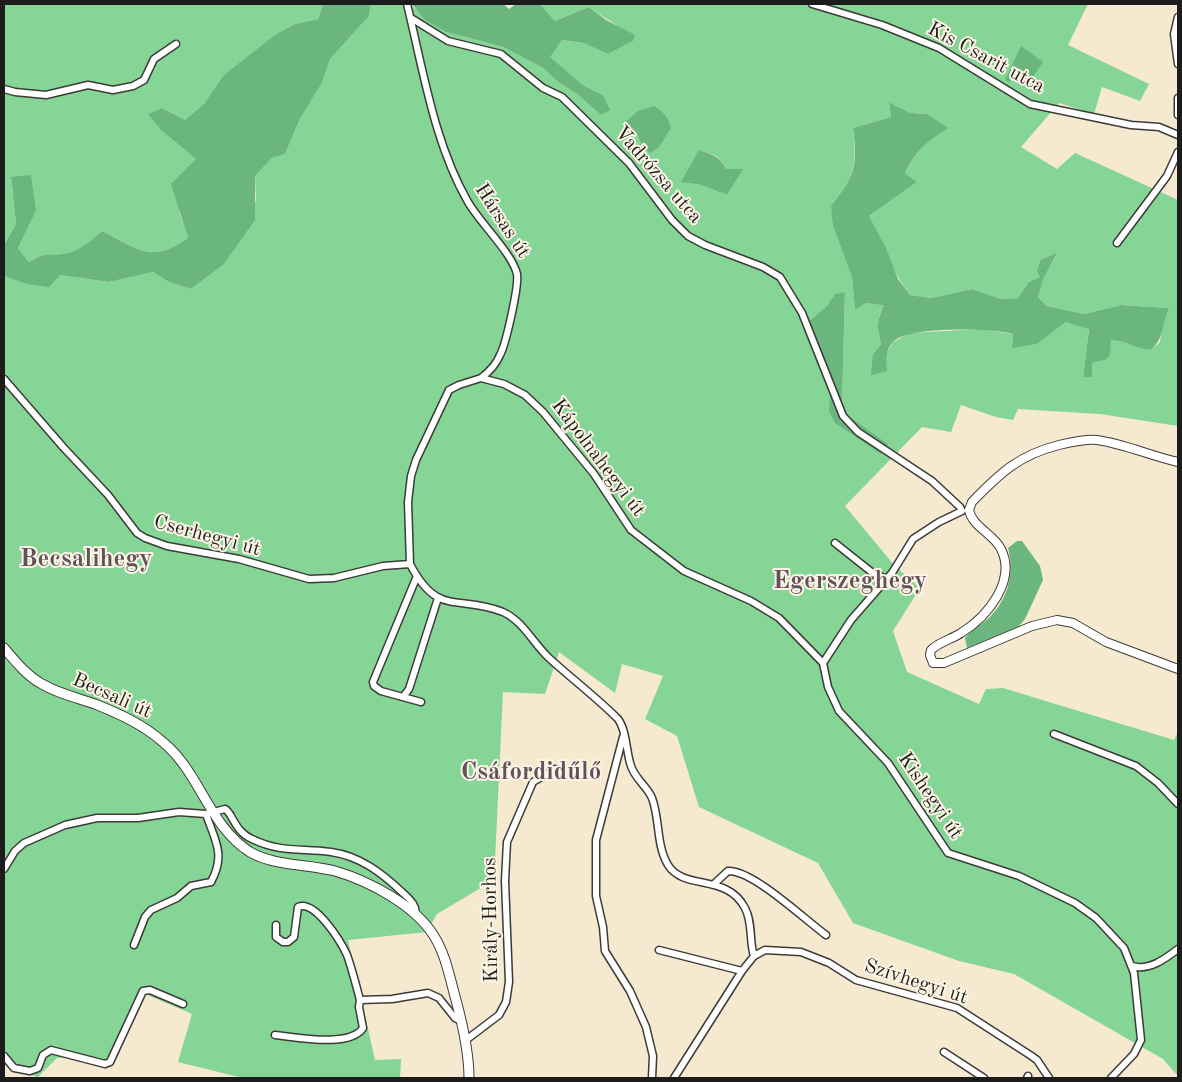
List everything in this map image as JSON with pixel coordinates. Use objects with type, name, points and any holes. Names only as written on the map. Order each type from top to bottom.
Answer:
[{"type":"main road","name":"Becsali út","points":[[4,648],[41,684],[118,714],[158,737],[180,760],[209,813],[251,852],[272,860],[351,876],[373,886],[415,915],[430,930],[442,951],[462,1021],[470,1078]]},
{"type":"street","points":[[407,4],[411,18]]},
{"type":"street","name":"Kis Csarit utca","points":[[812,4],[882,25],[939,48],[1030,104],[1131,125],[1159,127],[1178,134]]},
{"type":"street","points":[[1178,17],[1174,34],[1178,64]]},
{"type":"street","name":"Hársas út","points":[[411,18],[422,75],[447,154],[460,186],[468,203],[510,259],[517,276],[516,297],[500,356],[481,378]]},
{"type":"street","name":"Vadrózsa utca","points":[[411,18],[448,40],[501,54],[543,88],[562,97],[629,163],[672,220],[688,236],[705,245],[763,267],[780,277],[792,293],[802,313],[837,406],[843,416],[858,432],[932,481],[966,511]]},
{"type":"street","points":[[4,89],[15,92],[50,95],[80,86],[92,85],[113,90],[137,85],[144,80],[154,59],[176,44]]},
{"type":"street","points":[[1178,98],[1178,116]]},
{"type":"street","points":[[1117,243],[1167,176],[1178,152]]},
{"type":"street","points":[[481,378],[458,385],[449,390],[416,460],[409,491],[410,564],[423,585],[438,598],[494,609],[514,619],[549,658],[618,719],[623,728],[633,772],[652,800],[662,851],[668,864],[679,874],[730,890],[744,904],[749,918],[754,956],[742,971],[674,1078]]},
{"type":"street","name":"Kápolnahegyi út","points":[[481,378],[514,388],[534,401],[605,488],[631,530],[646,544],[692,575],[751,600],[779,618],[823,663]]},
{"type":"street","name":"Cserhegyi út","points":[[4,380],[108,495],[137,533],[145,538],[167,546],[239,559],[309,579],[334,578],[383,566],[410,564]]},
{"type":"street","points":[[823,663],[836,641],[887,579],[913,539],[939,522],[966,511],[972,502],[1011,464],[1037,451],[1063,444],[1095,440],[1178,462]]},
{"type":"street","points":[[966,511],[1000,546],[1005,561],[1004,579],[999,592],[984,614],[966,630],[931,650],[930,655],[933,663],[944,663],[1032,626],[1056,620],[1072,623],[1106,642],[1178,669]]},
{"type":"street","points":[[835,543],[874,574],[887,579]]},
{"type":"street","points":[[417,576],[380,661],[373,682],[374,686],[381,691],[421,702]]},
{"type":"street","points":[[403,697],[409,689],[438,598]]},
{"type":"street","name":"Kishegyi út","points":[[823,663],[828,687],[839,711],[888,763],[948,853],[1019,876],[1075,903],[1096,918],[1124,948],[1132,966],[1141,1040],[1134,1054],[1111,1078]]},
{"type":"street","points":[[1054,734],[1136,766],[1158,783],[1178,804]]},
{"type":"street","points":[[624,736],[596,840],[596,896],[606,951],[630,992],[646,1027],[653,1056],[652,1078]]},
{"type":"street","name":"Király-Horhos","points":[[466,1040],[477,1034],[483,1026],[499,1015],[506,1002],[509,982],[505,881],[507,842],[533,782],[555,768]]},
{"type":"street","name":"Becsali út","points":[[209,813],[221,809],[228,810],[236,828],[250,838],[265,844],[294,851],[329,852],[359,859],[385,877],[409,898],[416,910],[415,915]]},
{"type":"street","points":[[4,869],[15,851],[24,843],[65,824],[108,817],[138,818],[179,812],[209,813],[219,855],[217,871],[211,882],[190,886],[177,898],[151,910],[145,917],[134,945]]},
{"type":"street","points":[[714,884],[728,871],[740,874],[773,893],[826,935]]},
{"type":"street","points":[[275,1035],[316,1039],[354,1037],[363,1028],[359,1007],[360,1000],[346,955],[336,935],[314,910],[304,906],[298,907],[294,937],[288,942],[283,942],[276,937],[276,925]]},
{"type":"street","name":"Szívhegyi út","points":[[754,956],[771,949],[801,952],[829,964],[856,980],[957,1008],[1037,1060],[1049,1078]]},
{"type":"street","points":[[1132,966],[1141,968],[1150,966],[1178,949]]},
{"type":"street","points":[[659,950],[742,971]]},
{"type":"street","points":[[4,1056],[14,1068],[30,1070],[38,1068],[43,1055],[51,1050],[105,1064],[110,1062],[142,991],[150,990],[183,1004]]},
{"type":"street","points":[[360,1000],[392,999],[428,994],[439,998],[456,1018],[462,1021]]},
{"type":"street","points":[[944,1052],[984,1078]]},
{"type":"green space","points":[[4,4],[323,4],[318,19],[295,24],[276,34],[225,75],[204,104],[185,120],[162,108],[163,132],[196,159],[179,211],[188,238],[175,246],[154,252],[135,248],[102,231],[73,252],[45,255],[29,262],[18,248],[36,211],[11,178],[16,224],[4,245]]},
{"type":"green space","points":[[323,4],[371,4],[369,16],[330,59],[322,83],[300,119],[285,154],[272,158],[255,176],[255,220],[223,265],[191,289],[169,282],[153,272],[109,282],[60,275],[49,287],[26,284],[4,276],[4,245],[16,224],[11,177],[31,175],[36,211],[18,248],[29,262],[45,255],[73,252],[102,231],[135,248],[154,252],[175,246],[188,238],[171,184],[196,159],[163,132],[148,114],[162,108],[185,120],[204,104],[224,75],[276,34],[295,24],[318,19]]},
{"type":"green space","points":[[371,4],[412,4],[413,7],[446,32],[503,47],[543,68],[601,115],[603,95],[583,85],[549,57],[562,40],[583,43],[608,54],[633,41],[618,26],[589,7],[555,21],[540,4],[1088,4],[1068,45],[1149,84],[1140,101],[1102,87],[1094,114],[1059,103],[1021,147],[1057,169],[1075,153],[1178,200],[1178,426],[1100,414],[1018,409],[1013,420],[996,417],[961,405],[951,432],[922,427],[845,506],[894,565],[920,588],[893,631],[907,672],[979,704],[986,689],[1003,688],[1174,740],[1178,732],[1178,1076],[1163,1059],[1014,974],[959,961],[853,923],[818,863],[699,807],[677,736],[645,719],[663,676],[622,664],[615,693],[559,652],[545,694],[503,692],[494,880],[437,914],[427,932],[348,940],[375,1060],[401,1059],[400,1078],[243,1078],[178,1062],[192,1014],[145,994],[110,1067],[75,1057],[57,1058],[38,1077],[11,1069],[4,1059],[4,276],[26,284],[60,275],[109,282],[153,272],[169,282],[191,289],[223,265],[237,244],[256,200],[255,176],[272,158],[285,154],[300,119],[322,83],[330,59],[369,16]],"holes":[[[889,102],[911,113],[927,114],[947,128],[933,137],[923,147],[905,173],[917,182],[869,216],[893,267],[910,295],[931,298],[972,289],[1001,299],[1019,298],[1029,282],[1040,277],[1057,254],[1043,280],[1038,297],[1047,306],[1084,314],[1121,305],[1168,308],[1163,320],[1160,342],[1151,350],[1111,340],[1105,360],[1092,363],[1083,377],[1089,328],[1066,322],[1037,344],[1012,347],[1013,334],[979,329],[909,333],[893,342],[886,354],[873,354],[881,344],[877,325],[883,304],[867,303],[855,310],[852,277],[831,207],[850,179],[855,152],[853,128],[891,117]],[[707,153],[719,158],[726,169],[742,169],[727,195],[698,184]],[[845,293],[842,404],[846,414],[888,444],[829,411],[830,382],[808,322],[826,307],[835,294]]]},
{"type":"green space","points":[[412,4],[503,4],[509,9],[516,4],[540,4],[555,21],[589,7],[606,20],[635,35],[633,41],[608,54],[583,43],[562,40],[550,57],[583,85],[603,95],[610,110],[601,115],[543,68],[503,47],[446,32],[425,20]]},
{"type":"green space","points":[[1021,46],[1043,62],[1031,80],[1014,77],[1009,82],[1005,80]]},
{"type":"green space","points":[[889,102],[911,113],[927,114],[948,128],[923,147],[909,165],[905,173],[917,182],[869,216],[886,248],[898,279],[910,295],[931,298],[972,289],[1001,299],[1018,298],[1029,282],[1040,277],[1037,270],[1041,260],[1057,253],[1043,280],[1038,297],[1047,306],[1084,314],[1121,305],[1169,308],[1159,340],[1151,350],[1111,340],[1110,355],[1105,360],[1092,363],[1092,377],[1083,377],[1089,329],[1066,322],[1037,344],[1012,348],[1013,334],[987,330],[932,331],[915,333],[901,337],[893,342],[887,352],[887,371],[871,375],[873,354],[881,344],[877,325],[883,305],[867,303],[855,310],[852,277],[833,225],[831,206],[845,187],[853,170],[855,152],[853,128],[891,117]]},
{"type":"green space","points":[[654,106],[665,115],[671,128],[659,147],[650,153],[642,146],[638,135],[625,132],[624,123],[638,111]]},
{"type":"green space","points":[[699,150],[718,158],[726,169],[743,169],[727,195],[698,184],[681,182]]},
{"type":"green space","points":[[845,292],[842,404],[846,414],[888,444],[881,454],[835,423],[829,411],[830,382],[808,322],[826,307],[835,294]]},
{"type":"green space","points":[[1017,541],[1022,541],[1040,566],[1043,580],[1025,619],[1018,627],[967,648],[965,638],[989,618],[1001,603],[1010,576],[1011,567],[1008,548]]},
{"type":"district","name":"Becsalihegy","points":[[86,559]]},
{"type":"district","name":"Egerszeghegy","points":[[850,581]]},
{"type":"district","name":"Csáfordidűlő","points":[[531,772]]}]
